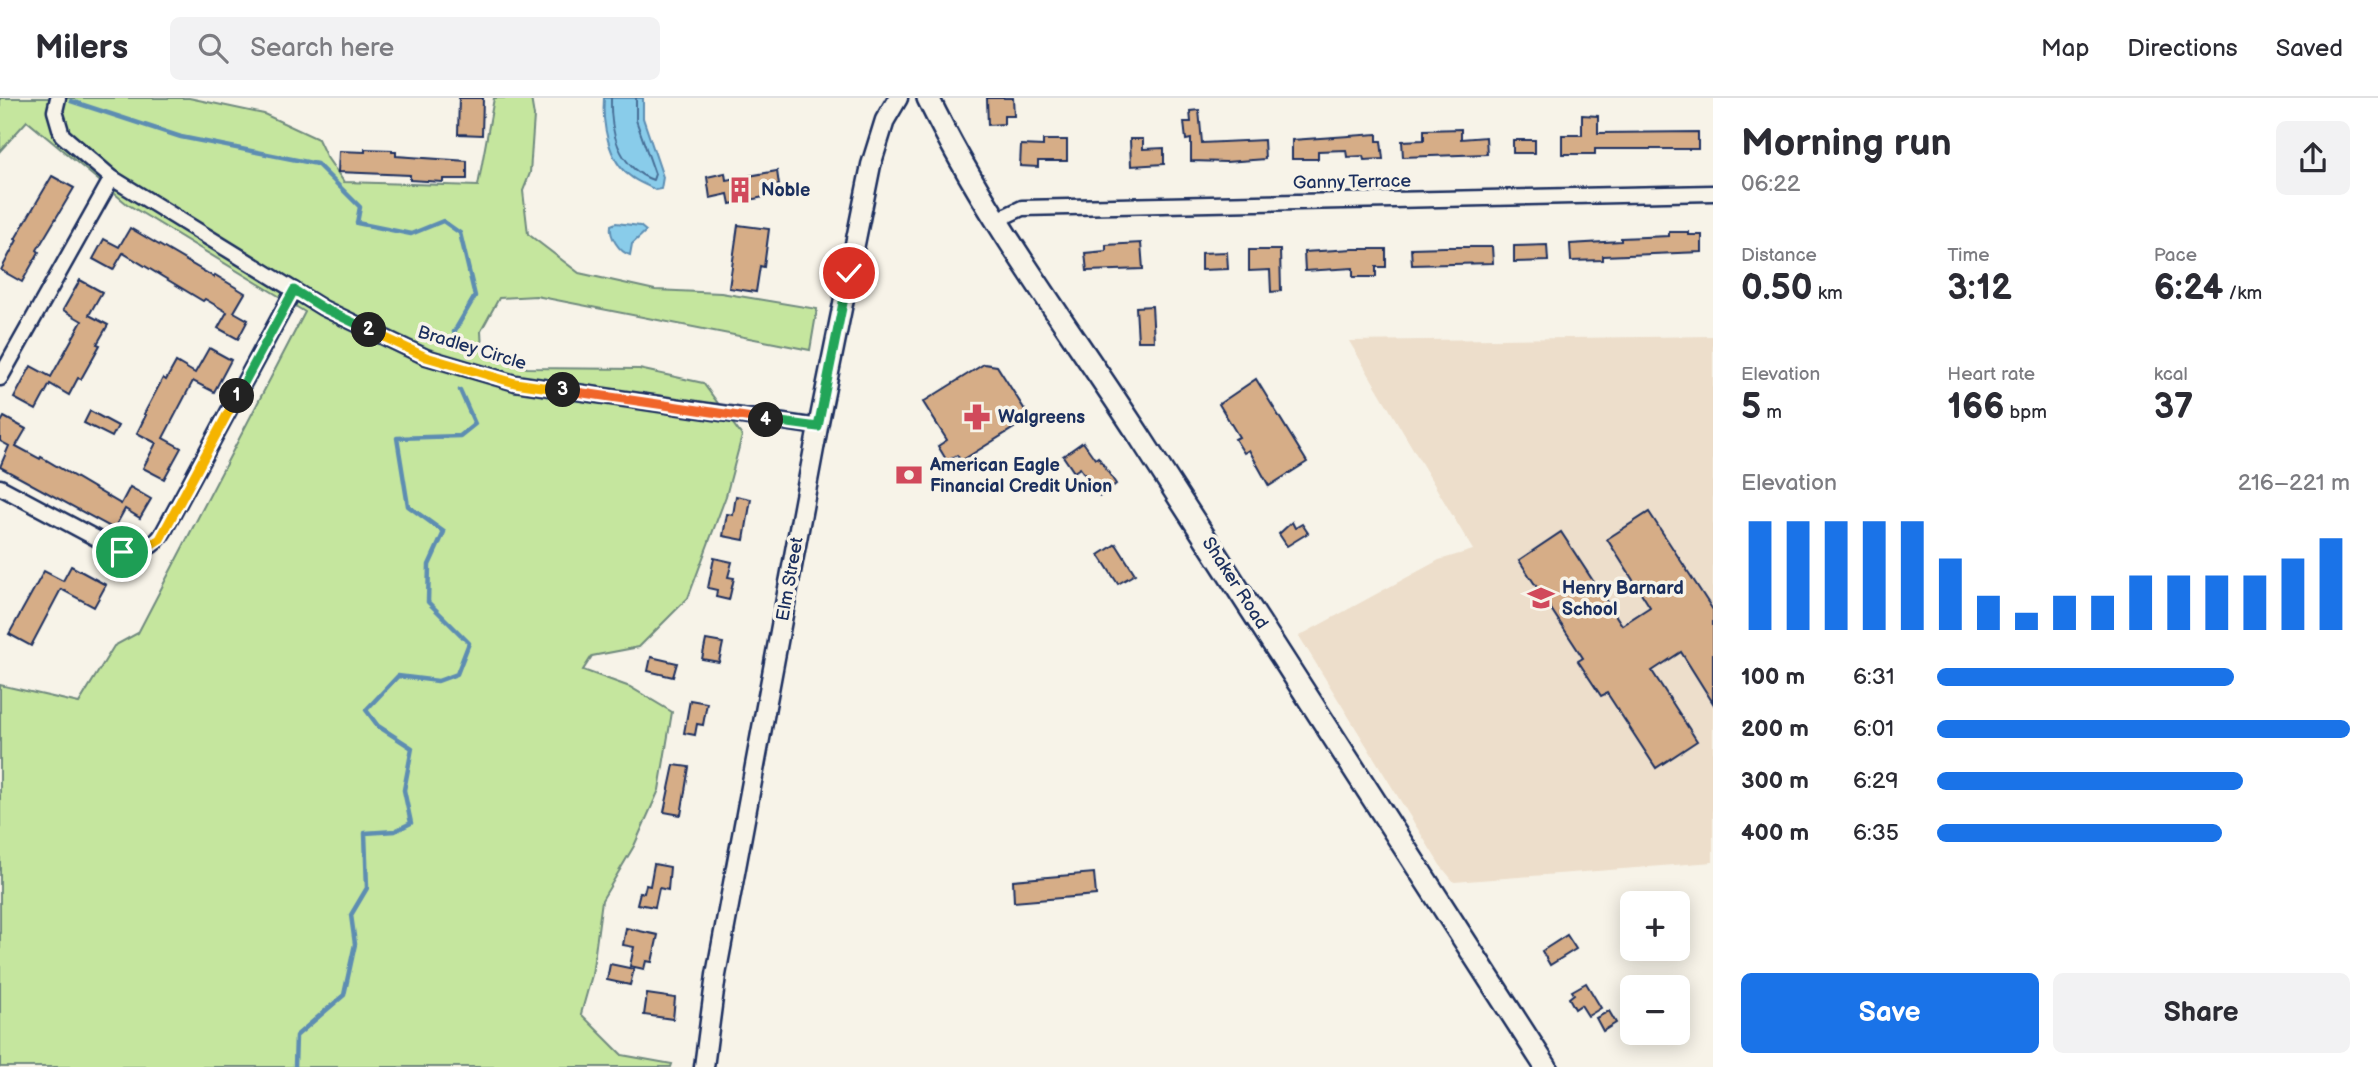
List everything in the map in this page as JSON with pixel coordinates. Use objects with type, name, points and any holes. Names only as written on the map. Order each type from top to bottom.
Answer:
[{"type":"main road","name":"Shaker Road","points":[[928,98],[949,142],[995,221],[1140,436],[1546,1067]]},
{"type":"street","name":"Bradley Circle","points":[[58,98],[55,111],[62,135],[112,178],[323,308],[426,357],[515,383],[818,427]]},
{"type":"street","name":"Elm Street","points":[[704,1067],[716,975],[818,427],[871,164],[885,120],[898,98]]},
{"type":"street","points":[[0,378],[112,178]]},
{"type":"street","name":"Ganny Terrace","points":[[995,221],[1021,208],[1713,193]]},
{"type":"street","points":[[0,487],[122,552],[136,554],[151,546],[160,539],[294,290]]},
{"type":"shaded area","name":"Henry Barnard School","points":[[1713,336],[1713,862],[1454,882],[1440,865],[1299,636],[1439,560],[1473,550],[1349,341]]},
{"type":"green space","points":[[0,98],[189,98],[264,114],[318,139],[344,182],[478,186],[494,98],[531,98],[534,116],[530,173],[523,191],[528,234],[579,273],[655,290],[721,293],[817,309],[810,350],[536,296],[499,298],[481,331],[482,351],[527,368],[639,369],[703,383],[742,436],[726,496],[688,598],[639,647],[592,656],[583,670],[630,687],[672,712],[659,790],[634,846],[602,900],[592,975],[581,1014],[622,1055],[672,1064],[671,1067],[0,1067],[0,685],[79,703],[114,646],[138,633],[305,312],[127,204],[27,121],[0,151]]},
{"type":"water","points":[[604,98],[643,98],[643,118],[663,177],[661,189],[655,190],[636,180],[616,161],[608,140]]},
{"type":"water","points":[[616,223],[640,226],[646,231],[632,244],[630,255],[622,251],[613,239],[611,225]]},
{"type":"building","points":[[459,98],[483,98],[482,135],[458,134]]},
{"type":"building","points":[[987,98],[1013,98],[1014,116],[1004,116],[1004,124],[988,125]]},
{"type":"building","points":[[1199,110],[1202,143],[1264,140],[1265,159],[1191,161],[1191,139],[1186,140],[1184,122],[1191,122],[1190,111]]},
{"type":"building","points":[[1582,115],[1598,116],[1598,133],[1698,132],[1698,149],[1595,149],[1595,154],[1562,154],[1562,135],[1582,135]]},
{"type":"building","points":[[1461,129],[1461,139],[1486,137],[1487,154],[1403,157],[1402,141],[1424,140],[1424,130]]},
{"type":"building","points":[[1377,134],[1377,141],[1381,141],[1383,159],[1347,157],[1346,150],[1318,151],[1318,159],[1292,159],[1292,140]]},
{"type":"building","points":[[1130,139],[1143,139],[1143,149],[1164,148],[1164,164],[1131,166]]},
{"type":"building","points":[[1043,140],[1067,140],[1067,161],[1038,161],[1038,167],[1020,166],[1021,145],[1043,146]]},
{"type":"building","points":[[1513,140],[1535,140],[1535,153],[1513,153]]},
{"type":"building","points":[[365,149],[392,150],[396,152],[396,156],[467,161],[467,179],[443,179],[443,182],[410,180],[410,175],[338,172],[339,151],[365,152]]},
{"type":"building","name":"Noble","points":[[777,171],[779,185],[771,186],[773,195],[730,204],[728,194],[710,198],[707,177],[725,173],[726,180]]},
{"type":"building","points":[[52,176],[74,188],[37,250],[39,252],[22,282],[1,270],[17,240],[15,239]]},
{"type":"building","points":[[738,225],[769,229],[764,267],[760,266],[756,292],[729,288]]},
{"type":"building","points":[[130,228],[245,293],[234,312],[248,320],[238,339],[218,328],[227,312],[205,299],[203,301],[123,253],[113,270],[93,259],[104,239],[119,247]]},
{"type":"building","points":[[1669,232],[1702,235],[1702,252],[1603,256],[1603,260],[1571,261],[1570,244],[1669,236]]},
{"type":"building","points":[[1141,243],[1143,269],[1087,271],[1085,253],[1106,251],[1106,245]]},
{"type":"building","points":[[1547,245],[1548,261],[1514,262],[1514,246]]},
{"type":"building","points":[[1492,247],[1493,263],[1412,265],[1411,248]]},
{"type":"building","points":[[1386,249],[1386,267],[1376,267],[1376,277],[1353,277],[1353,268],[1305,271],[1304,252]]},
{"type":"building","points":[[1249,250],[1280,250],[1281,291],[1271,292],[1270,270],[1249,271]]},
{"type":"building","points":[[1227,252],[1228,269],[1201,270],[1201,253]]},
{"type":"building","points":[[80,280],[102,292],[89,315],[108,325],[97,344],[100,345],[69,395],[50,384],[36,410],[14,398],[31,366],[51,377],[82,321],[63,310]]},
{"type":"building","points":[[1152,306],[1154,341],[1138,341],[1136,307]]},
{"type":"building","points":[[209,348],[231,360],[214,392],[193,381],[163,438],[181,448],[164,479],[143,468],[156,443],[137,433],[163,378],[166,380],[176,362],[195,373]]},
{"type":"building","points":[[984,364],[997,366],[1030,418],[961,461],[957,455],[947,461],[938,446],[947,440],[923,402]]},
{"type":"building","points":[[1256,379],[1307,462],[1269,486],[1249,450],[1244,453],[1235,439],[1239,437],[1219,404]]},
{"type":"building","points":[[90,411],[118,426],[112,437],[84,423]]},
{"type":"building","points":[[4,417],[26,429],[16,446],[40,459],[41,457],[121,504],[130,487],[151,499],[140,518],[125,509],[114,529],[0,467],[9,446],[0,441],[0,424]]},
{"type":"building","points":[[1083,442],[1095,459],[1098,457],[1116,484],[1100,496],[1080,468],[1074,472],[1063,456]]},
{"type":"building","points":[[736,496],[751,499],[744,540],[723,536],[727,514],[733,515]]},
{"type":"building","points":[[1649,512],[1713,610],[1713,703],[1681,652],[1652,671],[1697,741],[1656,768],[1607,693],[1601,696],[1578,661],[1583,658],[1519,560],[1561,532],[1622,625],[1650,607],[1607,539]]},
{"type":"building","points":[[1292,522],[1295,528],[1302,524],[1308,533],[1287,546],[1279,534]]},
{"type":"building","points":[[1116,544],[1135,574],[1118,584],[1099,555]]},
{"type":"building","points":[[714,558],[732,562],[728,577],[734,578],[729,600],[716,597],[717,590],[708,588]]},
{"type":"building","points":[[71,566],[106,585],[94,607],[61,589],[31,646],[9,634],[44,571],[63,581]]},
{"type":"building","points":[[706,640],[723,643],[719,662],[702,659]]},
{"type":"building","points":[[651,657],[677,663],[673,677],[648,671]]},
{"type":"building","points":[[690,700],[707,703],[703,725],[697,724],[695,735],[684,733]]},
{"type":"building","points":[[674,765],[689,767],[681,815],[664,812]]},
{"type":"building","points":[[654,864],[670,867],[668,890],[659,888],[655,907],[637,904],[640,892],[644,893],[646,885],[650,886]]},
{"type":"building","points":[[1094,873],[1096,895],[1014,902],[1013,880]]},
{"type":"building","points":[[626,928],[658,935],[652,962],[646,961],[644,969],[630,966],[634,947],[623,945]]},
{"type":"building","points":[[1567,935],[1576,949],[1550,965],[1542,951]]},
{"type":"building","points":[[610,964],[634,969],[630,985],[607,980]]},
{"type":"building","points":[[1586,983],[1601,1008],[1588,1016],[1581,1005],[1575,1009],[1569,998],[1574,994],[1572,991]]},
{"type":"building","points":[[647,994],[675,998],[673,1019],[644,1015]]},
{"type":"building","points":[[1609,1011],[1616,1023],[1603,1031],[1596,1018]]},
{"type":"waterway","points":[[71,101],[181,137],[317,164],[360,207],[357,223],[411,234],[443,221],[460,233],[475,296],[454,332]]},
{"type":"waterway","points":[[295,1067],[296,1036],[344,995],[355,944],[351,915],[367,888],[365,833],[395,831],[411,823],[404,790],[412,748],[378,726],[366,710],[398,676],[438,681],[457,674],[469,643],[428,602],[429,565],[444,532],[408,506],[397,438],[460,436],[475,424],[460,390]]},
{"type":"place","name":"Noble","points":[[740,190]]},
{"type":"place","name":"Walgreens","points":[[977,417]]},
{"type":"place","name":"American Eagle Financial Credit Union","points":[[909,475]]},
{"type":"place","name":"Henry Barnard School","points":[[1541,598]]},
{"type":"route","points":[[122,552],[136,554],[160,539],[294,290],[323,308],[426,357],[515,383],[818,427],[849,273]]}]
